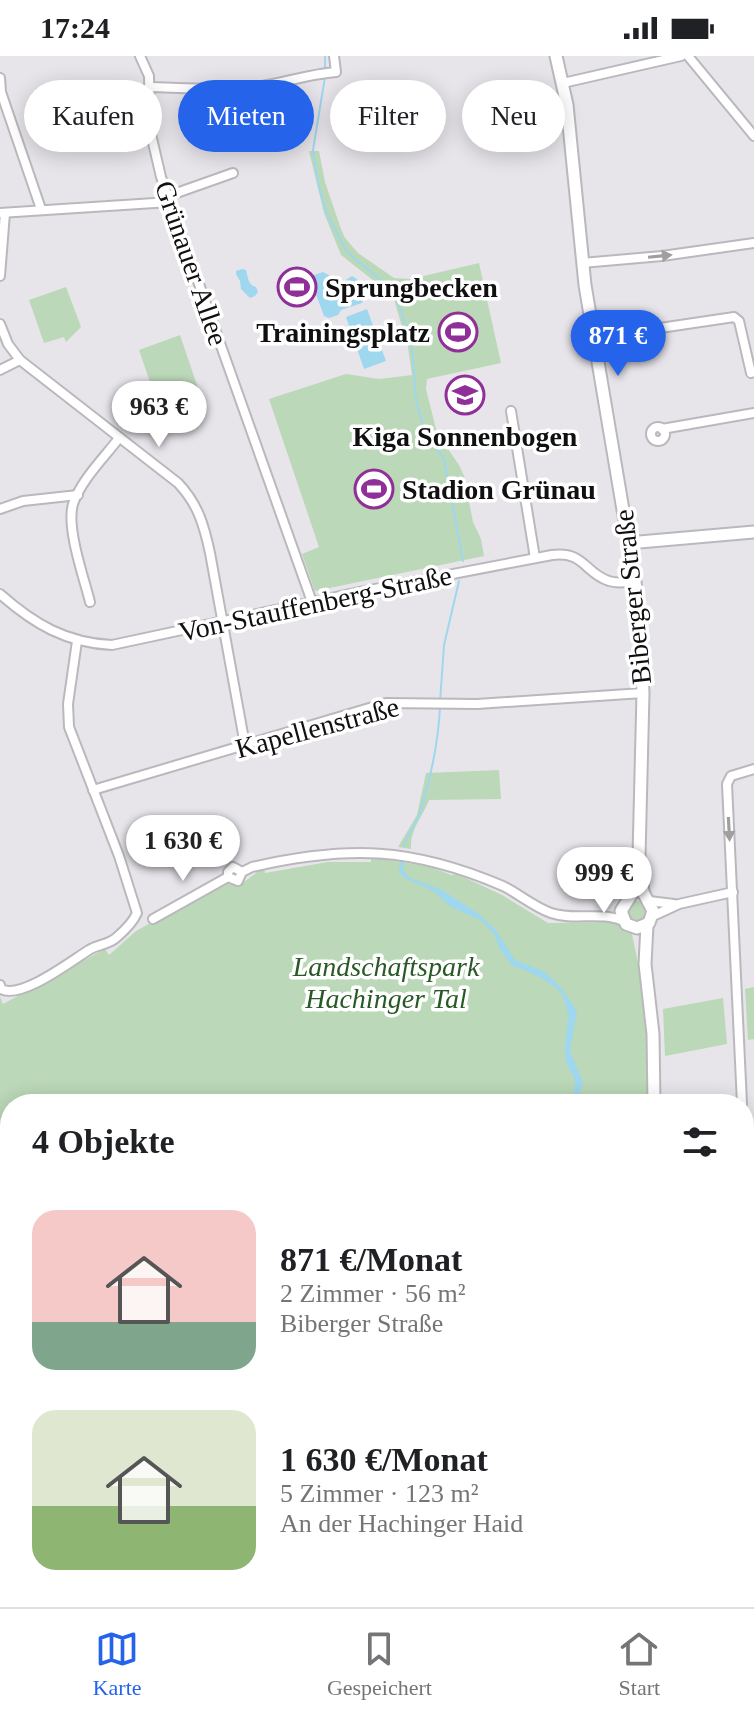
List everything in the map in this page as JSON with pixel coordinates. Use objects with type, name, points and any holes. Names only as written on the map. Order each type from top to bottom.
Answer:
[{"type":"main road","name":"Biberger Straße","points":[[556,56],[562,80]]},
{"type":"main road","name":"Biberger Straße","points":[[565,102],[582,263],[635,581],[643,693],[639,856],[650,921]]},
{"type":"main road","points":[[628,543],[754,532]]},
{"type":"main road","name":"Biberger Straße","points":[[628,924],[626,902],[639,856]]},
{"type":"main road","points":[[626,902],[647,900]]},
{"type":"main road","points":[[645,964],[628,924],[650,921],[645,964],[653,1034],[654,1094]]},
{"type":"street","name":"Grünauer Allee","points":[[140,56],[149,80]]},
{"type":"street","points":[[162,88],[244,88],[329,73],[334,56]]},
{"type":"street","points":[[565,83],[681,56]]},
{"type":"street","points":[[688,56],[754,136]]},
{"type":"street","points":[[0,78],[1,92],[41,209]]},
{"type":"street","name":"Grünauer Allee","points":[[155,152],[312,602]]},
{"type":"street","points":[[0,276],[2,213],[169,199],[233,173]]},
{"type":"street","points":[[582,263],[676,255],[754,243]]},
{"type":"street","points":[[593,338],[734,317],[739,321],[751,373]]},
{"type":"street","points":[[0,324],[8,344],[20,360],[178,483],[194,501],[203,522],[210,553],[245,745]]},
{"type":"street","points":[[0,370],[20,360]]},
{"type":"street","points":[[511,411],[535,558]]},
{"type":"street","points":[[662,429],[754,413]]},
{"type":"street","points":[[90,602],[72,510],[78,495],[119,438]]},
{"type":"street","points":[[0,509],[23,501],[78,495]]},
{"type":"street","name":"Von-Stauffenberg-Straße","points":[[0,594],[37,624],[77,641],[112,645],[535,558],[569,554],[585,562],[608,581],[635,581]]},
{"type":"street","points":[[2,988],[17,992],[98,945],[107,944],[135,918],[137,908],[75,747],[67,715],[77,641]]},
{"type":"street","name":"Kapellenstraße","points":[[93,790],[386,703],[440,704],[643,693]]},
{"type":"street","points":[[742,1094],[727,784],[731,776],[754,769]]},
{"type":"street","points":[[153,919],[228,877],[238,881],[242,872],[252,867],[332,852],[397,854],[464,871],[506,888],[552,914],[628,924]]},
{"type":"street","points":[[650,921],[679,904],[733,892]]},
{"type":"street","points":[[647,900],[679,904]]},
{"type":"street","points":[[592,917],[626,902]]},
{"type":"green space","points":[[314,151],[319,151],[325,182],[345,238],[358,253],[394,278],[411,279],[479,263],[501,363],[427,379],[426,389],[437,433],[464,476],[473,522],[484,556],[315,591],[302,554],[319,547],[269,399],[346,374],[379,379],[412,375],[408,347],[393,296],[341,255],[324,213],[309,152]]},
{"type":"green space","points":[[66,287],[81,327],[66,342],[64,337],[44,343],[29,300]]},
{"type":"green space","points":[[180,335],[199,391],[135,410],[132,401],[154,394],[139,350]]},
{"type":"green space","points":[[499,770],[501,799],[429,800],[414,829],[411,849],[398,847],[417,815],[426,773]]},
{"type":"green space","name":"Landschaftspark Hachinger Tal","points":[[371,857],[457,874],[502,895],[548,923],[615,922],[632,934],[645,1019],[649,1094],[0,1094],[0,997],[3,1004],[105,949],[109,955],[136,931],[225,882],[240,885],[264,868],[265,873],[328,862],[371,862]]},
{"type":"green space","points":[[637,901],[645,904],[648,912],[645,920],[637,923],[629,920],[626,912],[629,904]]},
{"type":"green space","points":[[754,987],[754,1039],[748,1040],[745,989]]},
{"type":"green space","points":[[723,998],[727,1044],[665,1056],[663,1009]]},
{"type":"water","points":[[242,269],[246,270],[250,283],[258,292],[250,298],[241,289],[236,274]]},
{"type":"water","points":[[323,272],[336,286],[352,276],[357,279],[364,298],[362,303],[341,310],[338,315],[324,316],[311,281],[314,275]]},
{"type":"water","name":"Sprungbecken","points":[[304,277],[310,291],[290,298],[285,283]]},
{"type":"water","points":[[367,309],[386,361],[364,369],[346,317]]},
{"type":"water","points":[[400,861],[404,862],[403,869],[408,877],[442,890],[479,914],[495,929],[515,960],[543,971],[561,987],[577,1011],[570,1051],[583,1082],[579,1094],[573,1094],[575,1080],[566,1061],[568,1015],[561,994],[545,980],[512,966],[499,948],[496,937],[482,921],[451,907],[433,891],[404,878],[399,872]]},
{"type":"waterway","points":[[325,56],[325,71]]},
{"type":"waterway","points":[[325,77],[313,150],[326,212],[347,252],[395,292],[412,345],[416,401],[425,432],[444,459],[463,561]]},
{"type":"waterway","points":[[440,702],[444,645],[459,581]]},
{"type":"waterway","points":[[404,846],[427,788],[440,708]]},
{"type":"place","name":"Sprungbecken","points":[[297,287]]},
{"type":"place","name":"Trainingsplatz","points":[[458,332]]},
{"type":"place","name":"Kiga Sonnenbogen","points":[[465,395]]},
{"type":"place","name":"Stadion Grünau","points":[[374,489]]}]
